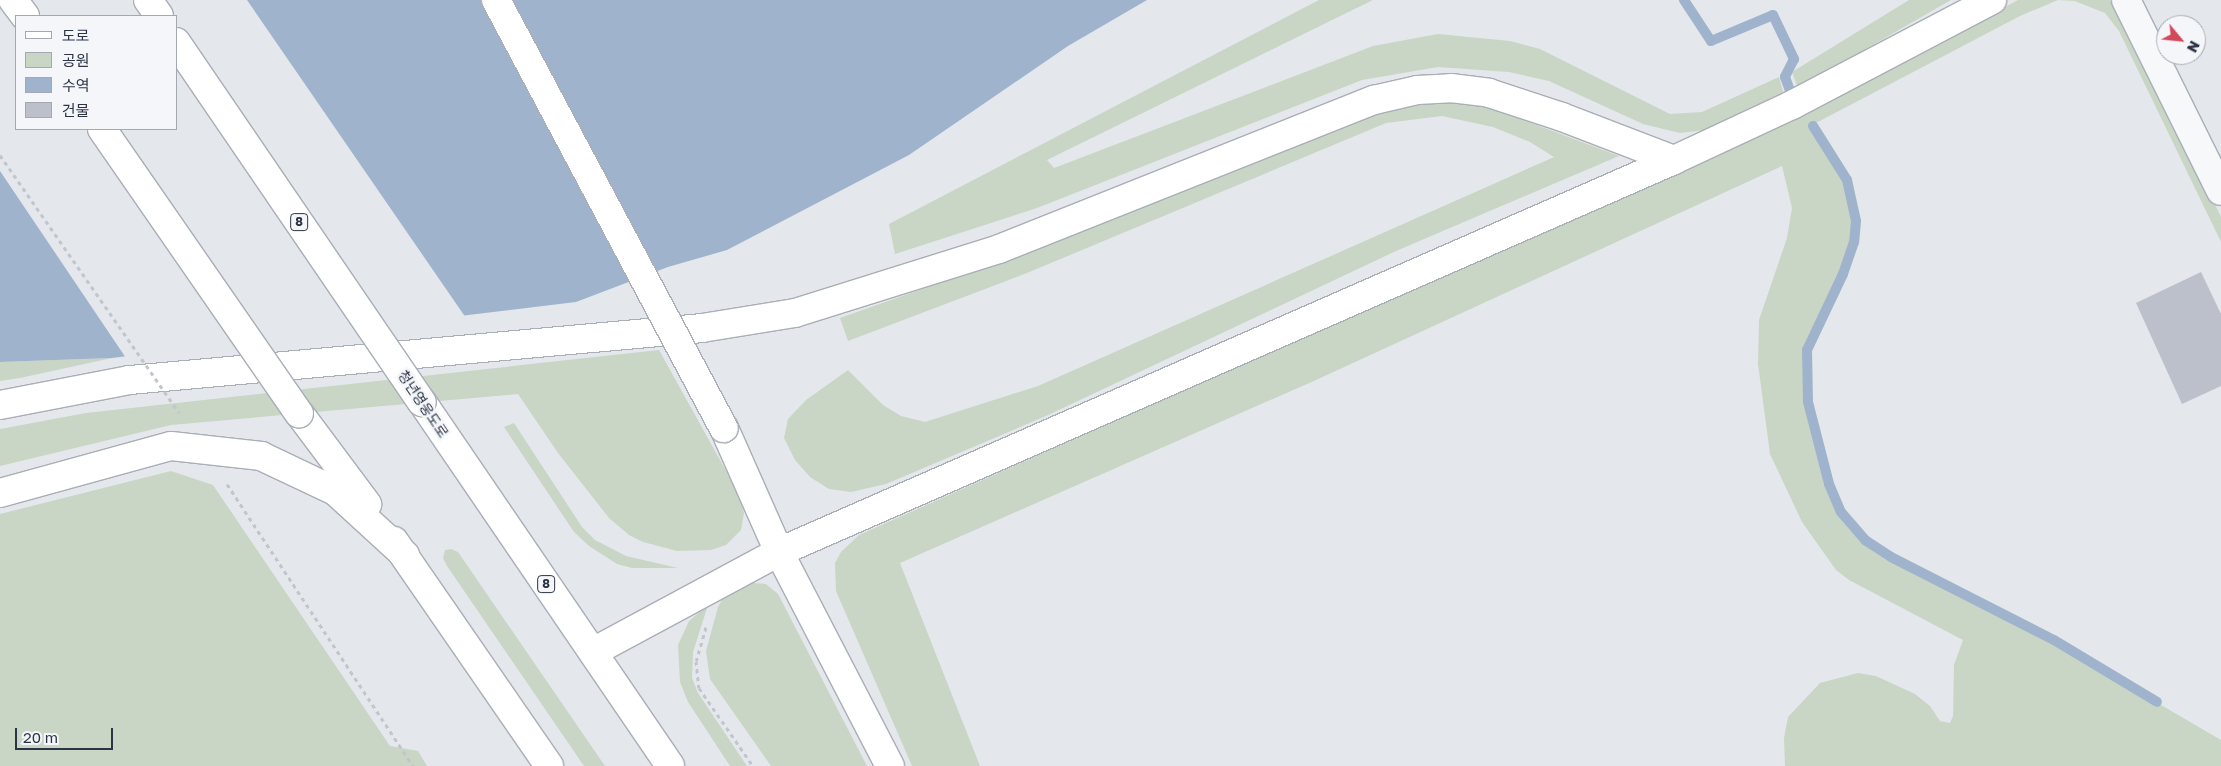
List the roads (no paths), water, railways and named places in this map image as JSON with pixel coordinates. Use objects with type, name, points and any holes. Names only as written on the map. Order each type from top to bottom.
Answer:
[{"type":"main road","points":[[13,0],[23,15]]},
{"type":"main road","points":[[148,0],[158,15]]},
{"type":"main road","points":[[496,0],[724,428],[779,552],[890,766]]},
{"type":"main road","points":[[593,652],[779,552],[1674,160],[1801,101],[1992,0]]},
{"type":"main road","name":"청년영웅도로","points":[[178,45],[670,766]]},
{"type":"main road","points":[[0,405],[130,380],[702,328],[795,313],[999,249],[1374,100],[1417,90],[1451,88],[1489,93],[1562,116],[1674,160]]},
{"type":"main road","points":[[103,130],[299,413],[405,555],[549,766]]},
{"type":"main road","points":[[0,493],[171,446],[261,456],[335,491],[405,555]]},
{"type":"street","points":[[2126,0],[2221,191]]},
{"type":"water","points":[[0,0],[1147,0],[1068,46],[909,155],[727,250],[668,267],[576,302],[112,358],[0,362]]},
{"type":"waterway","points":[[1684,0],[1711,41],[1773,15],[1794,59],[1785,77],[1790,91]]},
{"type":"waterway","points":[[1813,126],[1847,180],[1856,221],[1854,242],[1843,274],[1807,350],[1808,402],[1829,484],[1841,512],[1865,540],[1891,557],[2054,640],[2157,702]]}]
